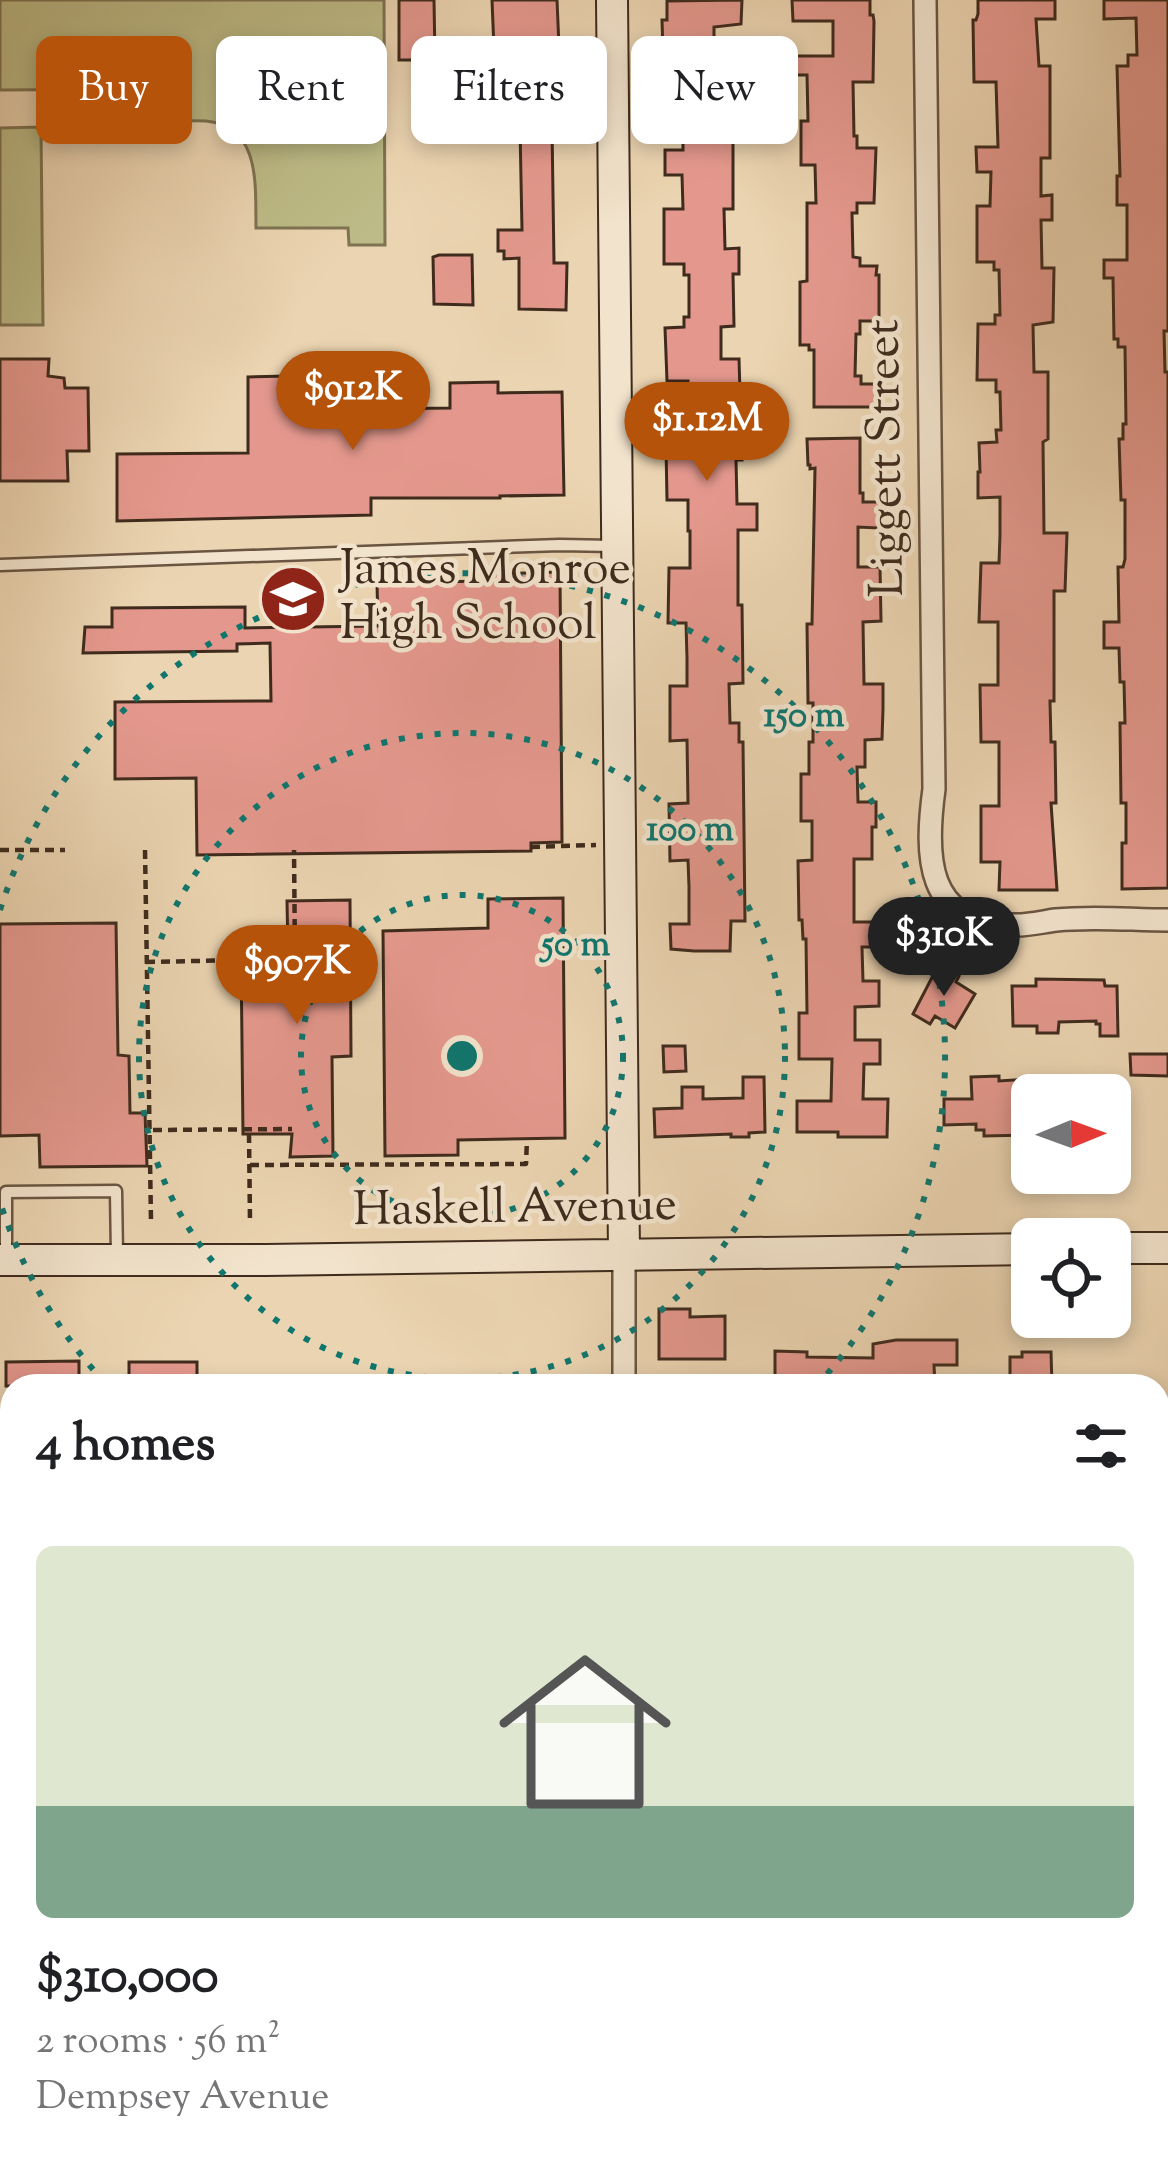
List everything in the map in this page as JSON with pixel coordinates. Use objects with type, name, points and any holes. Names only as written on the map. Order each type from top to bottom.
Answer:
[{"type":"street","points":[[613,0],[624,1374]]},
{"type":"street","name":"Liggett Street","points":[[926,0],[934,789],[928,843],[932,868],[954,909],[970,919],[1005,926],[1057,920],[1168,920]]},
{"type":"street","points":[[1131,1248],[1168,1248]]},
{"type":"street","name":"Haskell Avenue","points":[[3,1260],[1011,1249]]},
{"type":"lane","points":[[0,566],[616,546]]},
{"type":"lane","points":[[3,1260],[6,1192],[116,1191],[117,1259]]},
{"type":"path","points":[[531,847],[596,845]]},
{"type":"path","points":[[0,850],[65,850]]},
{"type":"path","points":[[145,850],[151,1221]]},
{"type":"path","points":[[146,962],[295,959],[294,850]]},
{"type":"path","points":[[151,1130],[292,1129]]},
{"type":"path","points":[[250,1134],[250,1222]]},
{"type":"path","points":[[250,1165],[526,1164],[527,1138]]},
{"type":"shaded area","points":[[0,0],[384,0],[384,36],[216,36],[216,123],[192,121],[192,36],[36,36],[36,90],[0,90]]},
{"type":"shaded area","points":[[36,127],[36,144],[41,144],[43,325],[0,325],[0,128]]},
{"type":"shaded area","points":[[244,144],[385,144],[385,245],[349,245],[348,228],[256,228],[255,178]]},
{"type":"building","points":[[399,0],[434,0],[435,36],[411,36],[411,60],[399,60]]},
{"type":"building","points":[[492,0],[557,0],[559,36],[493,36]]},
{"type":"building","points":[[742,0],[741,24],[714,27],[714,36],[662,36],[667,1]]},
{"type":"building","points":[[792,0],[870,0],[873,82],[853,82],[854,136],[857,148],[876,148],[874,203],[857,203],[857,213],[852,213],[853,257],[860,258],[860,266],[877,266],[879,275],[879,321],[860,321],[855,376],[861,376],[861,384],[877,384],[877,407],[814,407],[814,350],[800,345],[800,282],[807,281],[807,203],[816,203],[815,165],[801,165],[801,121],[808,121],[807,75],[798,75],[798,56],[833,56],[833,21],[793,21]]},
{"type":"building","points":[[978,0],[1055,0],[1055,19],[1036,19],[1039,66],[1050,66],[1050,158],[1041,158],[1041,196],[1052,195],[1052,220],[1041,220],[1042,268],[1054,268],[1053,322],[1033,325],[1034,372],[1048,372],[1044,533],[1067,533],[1065,591],[1054,591],[1054,701],[1050,701],[1057,890],[999,890],[1000,862],[981,862],[981,806],[999,806],[999,742],[981,742],[980,685],[998,685],[998,622],[979,622],[981,563],[999,563],[1000,497],[978,498],[979,443],[997,442],[996,430],[1001,430],[996,380],[977,380],[978,324],[995,324],[995,315],[1000,315],[999,270],[994,270],[994,262],[977,262],[977,206],[990,206],[991,172],[977,172],[976,147],[998,147],[996,82],[974,82],[973,20]]},
{"type":"building","points":[[1104,0],[1168,0],[1168,331],[1164,331],[1168,372],[1168,888],[1122,889],[1126,803],[1121,803],[1120,723],[1125,723],[1124,682],[1120,682],[1119,648],[1104,648],[1104,622],[1119,622],[1118,567],[1123,567],[1125,559],[1125,500],[1121,500],[1119,439],[1123,439],[1126,424],[1125,347],[1118,347],[1114,339],[1113,278],[1104,278],[1104,260],[1127,260],[1127,205],[1117,205],[1117,66],[1128,66],[1128,55],[1137,55],[1136,18],[1104,19]]},
{"type":"building","points":[[520,144],[552,144],[554,263],[567,263],[566,310],[519,309],[519,258],[504,259],[504,251],[498,251],[498,230],[522,230]]},
{"type":"building","points":[[683,144],[733,144],[733,209],[724,209],[725,249],[739,248],[739,274],[733,274],[734,326],[721,327],[721,359],[739,359],[742,460],[736,460],[737,504],[757,504],[757,530],[738,530],[743,683],[729,684],[730,723],[739,723],[739,742],[743,742],[745,921],[731,921],[730,951],[671,949],[670,924],[689,924],[689,887],[688,860],[670,861],[669,804],[688,803],[687,740],[670,741],[670,686],[687,686],[687,658],[686,623],[668,623],[669,568],[690,568],[690,531],[688,500],[667,500],[666,446],[685,445],[685,433],[689,433],[688,381],[667,381],[665,328],[684,327],[684,317],[689,317],[689,275],[684,275],[684,264],[664,264],[664,209],[683,209],[682,175],[665,175],[665,150],[683,150]]},
{"type":"building","points":[[472,255],[473,305],[434,304],[433,257]]},
{"type":"building","points":[[0,359],[49,359],[48,376],[64,378],[65,388],[88,388],[89,451],[67,451],[68,481],[0,481]]},
{"type":"building","points":[[288,368],[366,369],[366,409],[450,408],[450,383],[498,382],[498,393],[562,392],[564,495],[371,498],[371,515],[117,521],[117,454],[248,453],[248,377],[288,376]]},
{"type":"building","points":[[860,438],[860,493],[863,502],[879,502],[878,528],[858,527],[858,567],[880,567],[881,621],[863,622],[864,684],[883,684],[883,709],[882,739],[865,740],[865,767],[857,767],[858,802],[876,802],[872,859],[854,859],[854,922],[872,922],[872,947],[862,947],[863,981],[879,981],[879,1006],[855,1007],[855,1040],[880,1040],[880,1064],[864,1064],[863,1099],[888,1099],[887,1137],[797,1132],[797,1101],[831,1101],[832,1059],[799,1059],[799,1013],[807,1013],[798,861],[812,860],[812,821],[801,821],[801,774],[809,774],[809,742],[813,742],[807,624],[812,624],[815,468],[808,465],[807,439]]},
{"type":"building","points":[[560,572],[562,842],[531,843],[531,851],[197,855],[196,778],[115,779],[115,702],[271,701],[270,643],[237,644],[237,651],[83,653],[85,627],[112,627],[112,608],[245,607],[245,628],[378,626],[377,583],[485,581],[485,574]]},
{"type":"building","points":[[563,898],[565,1138],[458,1140],[458,1155],[385,1156],[383,931],[488,928],[488,899]]},
{"type":"building","points":[[350,900],[351,1056],[332,1057],[333,1156],[290,1157],[292,1134],[243,1134],[241,953],[288,953],[287,901]]},
{"type":"building","points":[[116,923],[118,1055],[129,1056],[130,1113],[145,1113],[147,1166],[40,1167],[39,1135],[0,1136],[0,924]]},
{"type":"building","points":[[939,964],[975,994],[955,1028],[935,1016],[930,1024],[913,1014]]},
{"type":"building","points":[[1036,979],[1104,980],[1105,986],[1117,986],[1118,1036],[1100,1036],[1096,1021],[1059,1022],[1058,1033],[1037,1033],[1037,1026],[1013,1026],[1012,986],[1036,986]]},
{"type":"building","points":[[663,1046],[685,1046],[686,1071],[664,1072]]},
{"type":"building","points":[[1130,1054],[1168,1054],[1168,1076],[1131,1074]]},
{"type":"building","points":[[743,1077],[764,1077],[765,1132],[749,1133],[749,1137],[655,1137],[654,1109],[682,1108],[682,1087],[703,1087],[703,1099],[743,1098]]},
{"type":"building","points":[[971,1077],[1011,1080],[1011,1135],[984,1136],[976,1124],[944,1125],[944,1099],[972,1099]]},
{"type":"building","points":[[659,1309],[690,1309],[690,1317],[725,1316],[725,1359],[659,1359]]},
{"type":"building","points":[[957,1340],[957,1365],[934,1365],[934,1374],[775,1374],[775,1351],[807,1352],[807,1357],[873,1358],[873,1344]]},
{"type":"building","points":[[1022,1352],[1051,1352],[1052,1374],[1010,1374],[1010,1357],[1022,1357]]},
{"type":"building","points":[[79,1361],[79,1374],[6,1374],[6,1362]]},
{"type":"building","points":[[129,1362],[197,1362],[197,1374],[129,1374]]},
{"type":"place","name":"James Monroe High School","points":[[293,599]]}]
